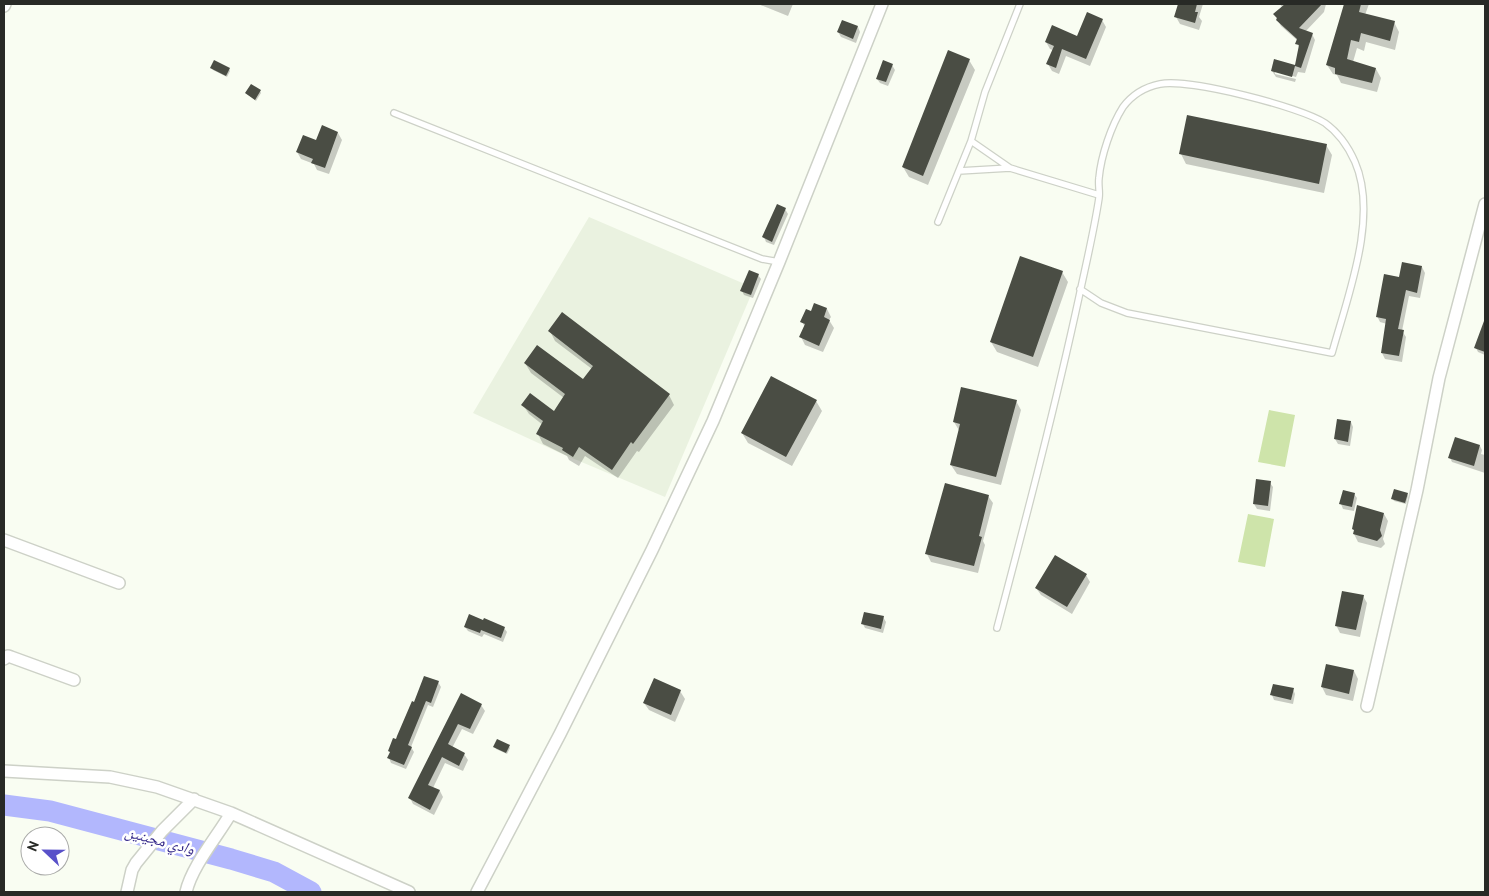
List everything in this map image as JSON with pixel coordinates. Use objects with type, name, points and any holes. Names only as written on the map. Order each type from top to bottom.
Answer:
[{"type":"street","points":[[477,892],[560,734],[652,550],[713,421],[882,4]]},
{"type":"street","points":[[1367,706],[1417,490],[1439,378],[1485,204]]},
{"type":"street","points":[[4,540],[119,583]]},
{"type":"street","points":[[4,659],[8,656],[74,680]]},
{"type":"street","points":[[4,771],[110,778],[157,787],[194,799],[230,814],[392,889],[409,892]]},
{"type":"street","points":[[127,892],[132,870],[142,855],[162,831],[194,799]]},
{"type":"street","points":[[186,892],[199,862],[230,814]]},
{"type":"lane","points":[[938,222],[971,142],[986,92],[1020,4]]},
{"type":"lane","points":[[997,628],[1052,419],[1099,195],[1099,178],[1105,148],[1115,122],[1125,105],[1139,91],[1162,83],[1185,83],[1245,96],[1299,111],[1322,121],[1345,143],[1361,180],[1364,198],[1363,225],[1358,258],[1332,353],[1127,312],[1101,303],[1080,289]]},
{"type":"lane","points":[[394,113],[762,259],[779,262]]},
{"type":"lane","points":[[971,142],[1010,168],[1099,195]]},
{"type":"lane","points":[[959,171],[1010,168]]},
{"type":"shaded area","points":[[589,217],[754,288],[665,497],[560,453],[473,413]]},
{"type":"green space","points":[[1269,410],[1295,415],[1285,467],[1258,462]]},
{"type":"green space","points":[[1248,514],[1274,519],[1265,567],[1238,562]]},
{"type":"building","points":[[1178,4],[1197,4],[1195,12],[1198,12],[1195,23],[1174,17]]},
{"type":"building","points":[[1285,4],[1322,4],[1299,28],[1313,33],[1301,68],[1295,66],[1292,77],[1271,71],[1274,59],[1295,65],[1299,45],[1295,44],[1297,39],[1276,20],[1277,18],[1273,14]]},
{"type":"building","points":[[1344,4],[1361,4],[1359,12],[1395,21],[1390,41],[1361,33],[1359,42],[1351,40],[1347,59],[1376,68],[1372,83],[1335,74],[1335,68],[1326,65]]},
{"type":"building","points":[[1087,12],[1103,19],[1086,59],[1062,49],[1056,68],[1046,64],[1054,46],[1045,42],[1052,25],[1077,36]]},
{"type":"building","points":[[842,20],[858,26],[853,39],[837,32]]},
{"type":"building","points":[[948,50],[970,59],[923,176],[902,167]]},
{"type":"building","points":[[214,60],[230,68],[226,76],[210,68]]},
{"type":"building","points":[[883,60],[893,64],[886,82],[876,79]]},
{"type":"building","points":[[251,84],[261,90],[255,100],[245,93]]},
{"type":"building","points":[[1187,115],[1327,144],[1319,184],[1179,154]]},
{"type":"building","points":[[322,125],[338,132],[325,168],[311,163],[313,159],[296,152],[303,135],[316,140]]},
{"type":"building","points":[[777,204],[786,208],[772,242],[762,237]]},
{"type":"building","points":[[1020,256],[1063,271],[1033,357],[990,342]]},
{"type":"building","points":[[1402,262],[1422,266],[1417,293],[1406,290],[1398,329],[1404,330],[1399,356],[1381,353],[1386,319],[1376,317],[1384,274],[1399,277]]},
{"type":"building","points":[[749,270],[759,274],[751,295],[740,291]]},
{"type":"building","points":[[814,303],[827,308],[824,317],[830,320],[819,346],[799,337],[805,324],[800,322],[806,309],[811,311]]},
{"type":"building","points":[[562,312],[670,394],[633,444],[631,442],[612,470],[579,447],[573,457],[562,450],[563,448],[536,434],[543,421],[521,405],[530,393],[554,411],[565,394],[524,363],[537,345],[583,379],[593,366],[548,331]]},
{"type":"building","points":[[1485,321],[1485,352],[1474,348]]},
{"type":"building","points":[[771,376],[817,400],[786,457],[741,433]]},
{"type":"building","points":[[961,387],[1017,400],[996,477],[950,465],[960,424],[953,422]]},
{"type":"building","points":[[1337,419],[1351,421],[1348,442],[1334,439]]},
{"type":"building","points":[[1455,437],[1480,445],[1474,466],[1448,458]]},
{"type":"building","points":[[1256,479],[1271,481],[1268,506],[1253,504]]},
{"type":"building","points":[[945,483],[989,495],[979,536],[982,537],[974,566],[925,554]]},
{"type":"building","points":[[1394,489],[1408,493],[1405,503],[1391,499]]},
{"type":"building","points":[[1343,490],[1355,493],[1352,507],[1339,504]]},
{"type":"building","points":[[1357,505],[1384,513],[1380,530],[1382,536],[1377,541],[1353,534],[1354,530],[1352,529]]},
{"type":"building","points":[[1055,555],[1087,574],[1067,607],[1035,588]]},
{"type":"building","points":[[1342,591],[1364,595],[1356,630],[1335,626]]},
{"type":"building","points":[[864,612],[884,616],[881,629],[861,624]]},
{"type":"building","points":[[469,614],[505,627],[501,638],[481,630],[480,633],[464,627]]},
{"type":"building","points":[[1326,664],[1354,670],[1349,694],[1321,687]]},
{"type":"building","points":[[424,676],[439,681],[431,703],[426,701],[408,745],[412,747],[404,765],[387,758],[390,752],[388,751],[393,738],[396,739],[412,701],[414,702]]},
{"type":"building","points":[[654,678],[681,690],[671,715],[643,703]]},
{"type":"building","points":[[1273,684],[1294,688],[1291,700],[1270,695]]},
{"type":"building","points":[[461,693],[482,704],[470,729],[458,724],[448,744],[465,753],[459,766],[442,757],[428,785],[440,790],[430,810],[408,798]]},
{"type":"building","points":[[497,739],[510,745],[506,753],[493,747]]},
{"type":"waterway","name":"وادي مجينين","points":[[4,805],[50,811],[231,859],[274,872],[311,892]]}]
